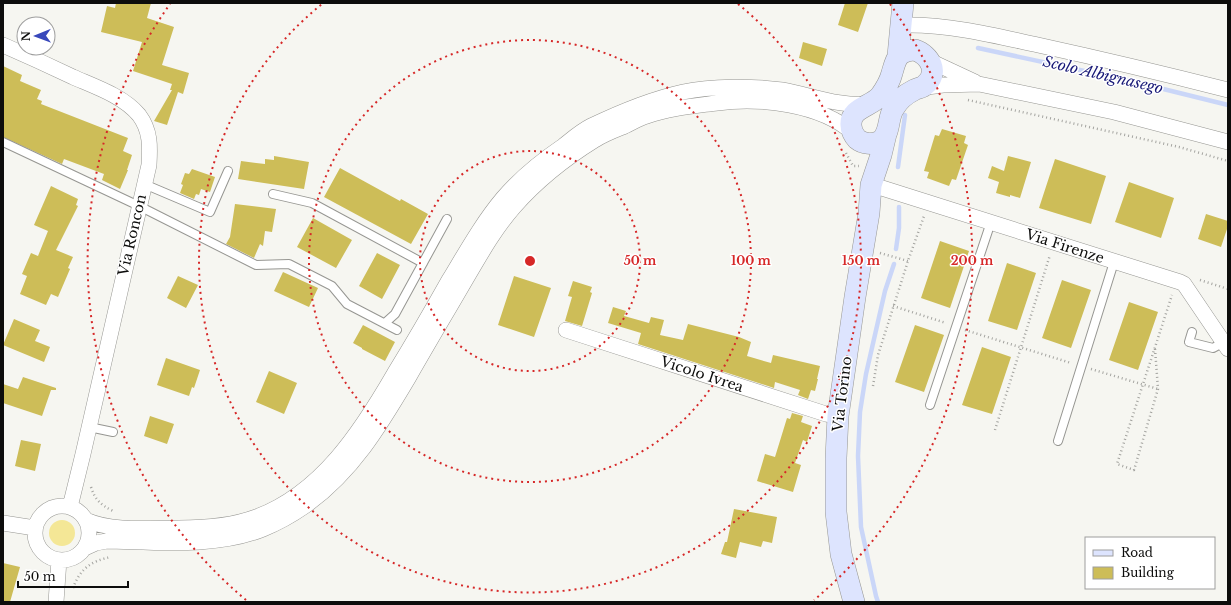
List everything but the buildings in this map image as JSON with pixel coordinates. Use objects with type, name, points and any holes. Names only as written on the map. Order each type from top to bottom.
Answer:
[{"type":"street","points":[[904,3],[913,39],[932,68],[929,80],[925,85],[919,88]]},
{"type":"street","points":[[86,520],[96,525],[108,527],[193,528],[238,522],[258,516],[278,506],[319,477],[341,455],[376,406],[475,236],[504,198],[539,163],[589,127],[644,103],[684,92],[751,88],[797,93],[837,103],[858,105],[869,104],[880,97],[892,74],[895,60],[898,56],[904,3]]},
{"type":"street","points":[[909,25],[941,26],[995,36],[1123,63],[1228,90]]},
{"type":"street","name":"Via Roncon","points":[[3,45],[116,96],[139,116],[148,131],[150,144],[149,165],[70,507]]},
{"type":"street","points":[[898,56],[908,51],[915,50],[925,57],[979,84]]},
{"type":"street","points":[[919,88],[943,85],[979,84],[1114,112],[1228,142]]},
{"type":"street","name":"Via Torino","points":[[854,602],[841,554],[836,512],[838,416],[869,213],[870,185],[881,155],[892,109],[907,94],[919,88]]},
{"type":"street","points":[[85,548],[96,543],[107,541],[186,542],[217,540],[241,536],[263,530],[285,519],[328,488],[352,464],[388,413],[486,244],[514,207],[548,173],[596,139],[647,116],[686,107],[726,102],[751,102],[794,107],[811,111],[842,124],[851,140],[869,144],[882,140],[886,134]]},
{"type":"street","name":"Via Torino","points":[[869,104],[859,109],[854,114],[851,127],[851,140],[870,185]]},
{"type":"street","name":"Via Firenze","points":[[870,185],[1180,282],[1184,284],[1226,343]]},
{"type":"street","name":"Vicolo Ivrea","points":[[566,330],[826,414],[838,416]]},
{"type":"street","points":[[57,506],[70,507],[76,509],[86,520],[89,527],[89,534],[85,548],[74,558],[59,560],[46,555],[40,550],[36,543],[34,536],[35,528],[40,516],[45,511],[57,506]]},
{"type":"street","points":[[3,523],[35,528]]},
{"type":"street","points":[[56,602],[59,580],[59,560]]},
{"type":"lane","points":[[3,142],[139,206],[256,265],[289,264],[332,286],[347,304],[397,330]]},
{"type":"lane","points":[[144,184],[210,212],[228,171]]},
{"type":"lane","points":[[273,194],[312,203],[423,263]]},
{"type":"lane","points":[[385,323],[395,314],[447,219]]},
{"type":"lane","points":[[930,405],[991,222]]},
{"type":"lane","points":[[1058,441],[1114,262]]},
{"type":"lane","points":[[1192,332],[1189,342],[1213,348],[1226,343]]},
{"type":"lane","points":[[89,427],[113,432]]},
{"type":"path","points":[[962,99],[1179,147],[1228,162]]},
{"type":"path","points":[[851,140],[853,166]]},
{"type":"path","points":[[873,386],[878,355],[908,261],[929,203]]},
{"type":"path","points":[[995,430],[1053,243]]},
{"type":"path","points":[[863,249],[879,252],[908,261]]},
{"type":"path","points":[[1199,280],[1228,289]]},
{"type":"path","points":[[1155,349],[1158,389],[1134,470],[1117,464],[1172,295],[1177,291]]},
{"type":"path","points":[[893,306],[1021,348],[1158,389]]},
{"type":"path","points":[[75,581],[82,571],[90,564],[112,557]]},
{"type":"shaded area","points":[[62,520],[71,524],[75,533],[71,542],[62,546],[53,542],[49,533],[53,524]]},
{"type":"waterway","name":"Scolo Albignasego","points":[[978,48],[1131,81],[1228,105]]},
{"type":"waterway","name":"Scolo Albignasego","points":[[898,167],[905,115]]},
{"type":"waterway","name":"Scolo Albignasego","points":[[896,249],[899,228],[899,207]]},
{"type":"waterway","name":"Scolo Albignasego","points":[[878,602],[861,527],[858,456],[860,412],[866,374],[885,291],[894,264]]}]
